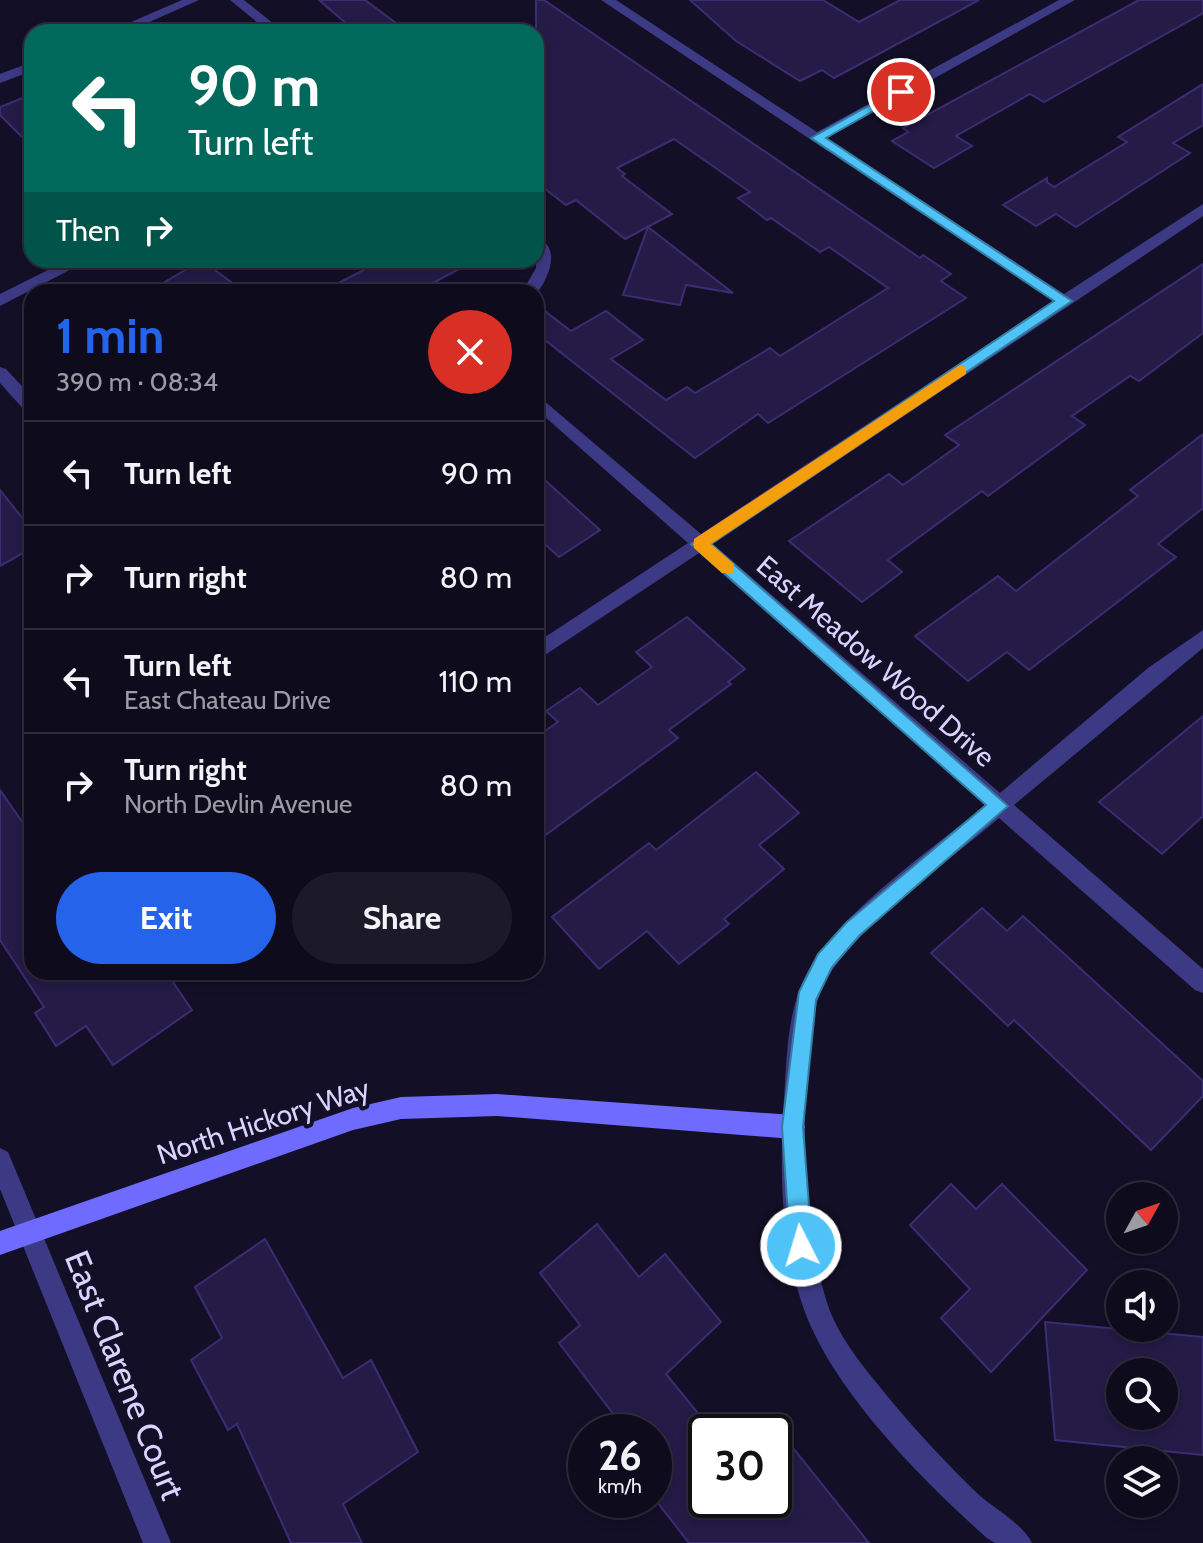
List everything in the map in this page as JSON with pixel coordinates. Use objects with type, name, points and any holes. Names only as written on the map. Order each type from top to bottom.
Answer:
[{"type":"street","points":[[134,24],[193,0]]},
{"type":"street","points":[[236,0],[267,24]]},
{"type":"street","points":[[817,138],[1069,0]]},
{"type":"street","points":[[617,2],[1064,301]]},
{"type":"street","points":[[0,79],[24,69]]},
{"type":"street","points":[[544,648],[1203,209]]},
{"type":"street","points":[[535,284],[545,270],[544,257]]},
{"type":"street","points":[[34,284],[65,268]]},
{"type":"street","points":[[0,301],[24,289]]},
{"type":"street","points":[[0,373],[24,399]]},
{"type":"street","name":"East Meadow Wood Drive","points":[[544,407],[1203,983]]},
{"type":"street","points":[[1018,1543],[1005,1536],[953,1488],[857,1377],[823,1326],[804,1272],[793,1127],[806,999],[825,961],[853,929],[1155,674],[1203,638]]},
{"type":"street","name":"North Hickory Way","points":[[0,1243],[353,1119],[401,1108],[497,1105],[793,1127]]},
{"type":"street","name":"East Clarene Court","points":[[0,1160],[157,1543]]},
{"type":"building","points":[[319,0],[365,0],[397,24],[347,24]]},
{"type":"building","points":[[536,0],[544,0],[920,258],[923,255],[951,274],[941,281],[966,298],[768,423],[758,414],[695,458],[544,339],[546,312],[571,331],[606,311],[643,340],[611,359],[666,400],[687,387],[695,393],[770,348],[780,356],[888,288],[829,247],[820,252],[771,218],[767,220],[738,198],[750,192],[674,139],[617,168],[625,174],[622,176],[672,214],[625,239],[576,200],[566,205],[544,188],[544,24],[536,24]]},
{"type":"building","points":[[690,0],[823,0],[859,22],[900,0],[979,0],[834,78],[822,70],[800,81],[736,41]]},
{"type":"building","points":[[1139,0],[1203,0],[1203,13],[1044,102],[1030,94],[956,136],[972,146],[934,168],[892,141],[908,132],[903,128]]},
{"type":"building","points":[[1203,84],[1203,125],[1173,143],[1190,153],[1076,227],[1056,214],[1036,226],[1003,205],[1047,178],[1047,182],[1054,187],[1127,142],[1118,137]]},
{"type":"building","points":[[24,97],[24,139],[0,115],[0,107]]},
{"type":"building","points":[[648,227],[733,293],[686,285],[680,305],[623,295]]},
{"type":"building","points":[[1203,264],[1203,333],[1139,381],[1130,376],[1072,416],[1085,425],[988,496],[982,491],[888,560],[902,572],[862,602],[789,541],[889,474],[903,485],[959,445],[945,435]]},
{"type":"building","points":[[188,268],[212,268],[234,284],[162,284]]},
{"type":"building","points":[[368,268],[461,268],[431,284],[336,284]]},
{"type":"building","points":[[1203,434],[1203,508],[1158,544],[1176,557],[1029,670],[1007,652],[968,681],[915,636],[998,576],[1016,591],[1138,496],[1130,490]]},
{"type":"building","points":[[544,479],[600,530],[559,557],[544,543]]},
{"type":"building","points":[[0,490],[24,520],[24,552],[0,566]]},
{"type":"building","points":[[687,617],[745,669],[728,682],[731,684],[669,730],[678,738],[544,836],[544,732],[558,722],[546,711],[580,688],[598,705],[652,667],[636,652]]},
{"type":"building","points":[[1203,716],[1203,816],[1162,854],[1099,802]]},
{"type":"building","points":[[756,772],[799,813],[759,845],[784,869],[724,919],[729,924],[679,964],[647,931],[599,969],[552,917],[649,843],[656,850]]},
{"type":"building","points":[[0,790],[24,824],[24,977],[0,940]]},
{"type":"building","points":[[982,908],[1007,931],[1023,916],[1203,1081],[1203,1096],[1151,1150],[1014,1020],[1008,1026],[931,953]]},
{"type":"building","points":[[26,980],[171,980],[192,1010],[113,1065],[86,1026],[56,1046],[35,1013],[44,1007]]},
{"type":"building","points":[[951,1184],[976,1209],[1002,1184],[1087,1270],[991,1372],[941,1318],[970,1289],[910,1225]]},
{"type":"building","points":[[597,1224],[639,1277],[665,1254],[721,1322],[666,1374],[699,1414],[688,1414],[688,1518],[792,1518],[792,1447],[869,1543],[689,1543],[670,1518],[672,1518],[672,1414],[613,1414],[559,1343],[580,1325],[540,1273]]},
{"type":"building","points":[[265,1239],[343,1378],[371,1360],[418,1452],[343,1504],[362,1543],[291,1543],[237,1424],[228,1430],[191,1360],[222,1338],[195,1287]]},
{"type":"building","points":[[1045,1322],[1106,1328],[1106,1342],[1178,1342],[1178,1335],[1203,1337],[1203,1455],[1178,1452],[1178,1446],[1114,1446],[1055,1440]]},
{"type":"slow traffic","points":[[728,568],[700,544],[960,371]]},
{"type":"route","points":[[801,1246],[793,1127],[799,1044],[806,999],[825,961],[853,929],[999,806],[700,544],[1064,301],[817,138],[901,92]]}]
